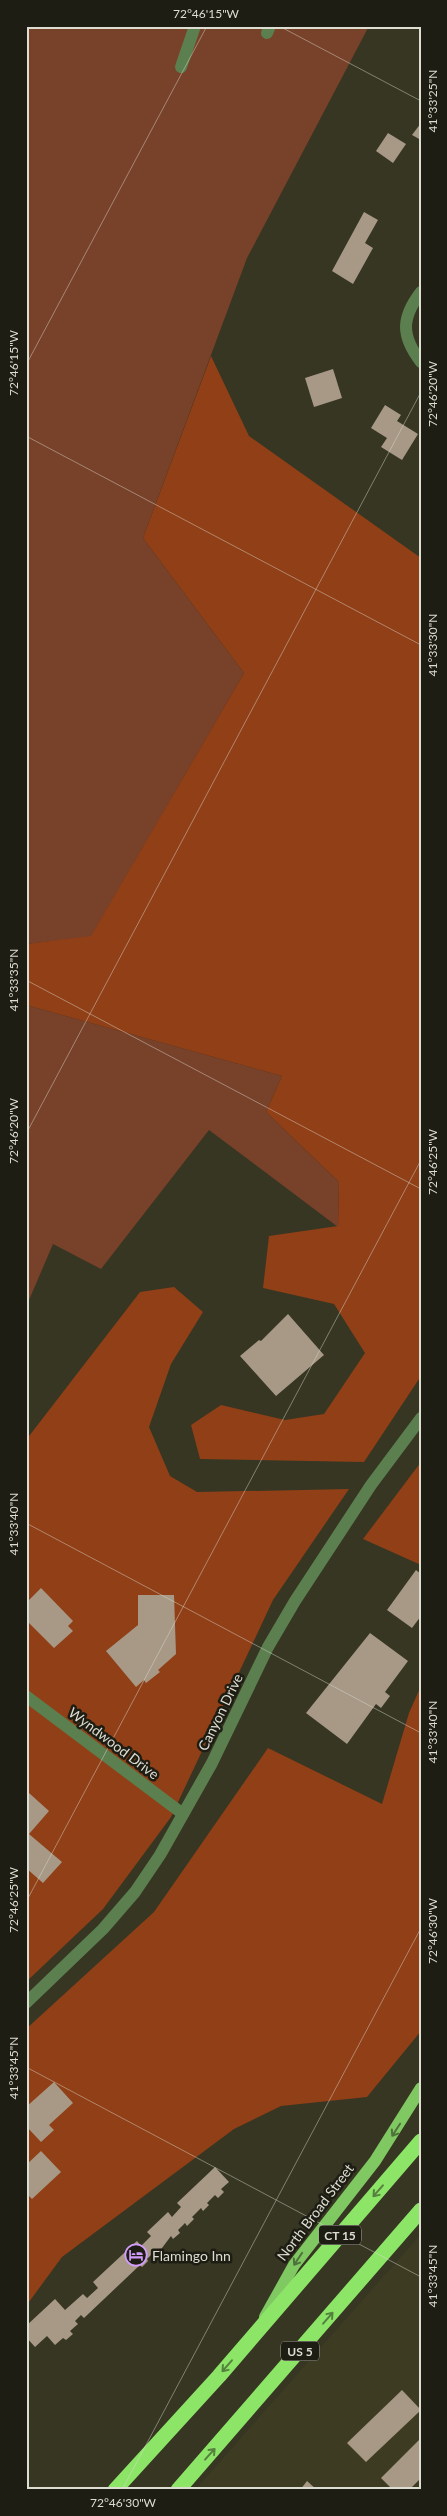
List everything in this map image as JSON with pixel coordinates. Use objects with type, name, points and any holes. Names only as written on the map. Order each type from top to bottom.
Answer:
[{"type":"highway","name":"CT 15","points":[[259,2329],[421,2141]]},
{"type":"highway","name":"US 5","points":[[178,2490],[421,2210]]},
{"type":"highway","name":"North Broad Street","points":[[115,2490],[259,2329]]},
{"type":"main road","name":"North Broad Street","points":[[259,2329],[294,2265],[375,2161],[421,2088]]},
{"type":"street","points":[[181,67],[195,26]]},
{"type":"street","points":[[421,292],[412,303],[406,319],[406,336],[412,350],[421,362]]},
{"type":"street","name":"Canyon Drive","points":[[26,2003],[102,1929],[135,1892],[160,1855],[212,1764],[268,1647],[294,1601],[371,1485],[421,1418]]},
{"type":"street","name":"Wyndwood Drive","points":[[26,1696],[183,1814]]},
{"type":"shaded area","points":[[26,26],[369,26],[247,258],[143,538],[244,673],[91,937],[26,944]]},
{"type":"shaded area","points":[[211,356],[249,436],[421,558],[421,1376],[364,1462],[200,1459],[191,1425],[221,1405],[285,1420],[324,1414],[365,1353],[334,1304],[263,1288],[269,1236],[338,1226],[339,1182],[266,1112],[282,1076],[26,1005],[26,944],[91,936],[244,673],[143,538]]},
{"type":"shaded area","points":[[26,1005],[282,1076],[266,1112],[339,1182],[338,1227],[209,1130],[101,1269],[53,1244],[29,1300],[26,1298]]},
{"type":"shaded area","points":[[174,1287],[203,1312],[171,1364],[149,1427],[170,1476],[197,1492],[349,1489],[273,1600],[171,1817],[103,1909],[26,1982],[26,1440],[140,1292]]},
{"type":"shaded area","points":[[421,1462],[421,1565],[363,1539]]},
{"type":"shaded area","points":[[421,1686],[421,2031],[367,2097],[281,2106],[234,2129],[62,2257],[26,2306],[26,2029],[154,1912],[268,1748],[382,1804],[409,1713]]},
{"type":"shaded area","points":[[421,2234],[421,2490],[195,2490]]},
{"type":"building","points":[[421,123],[421,140],[412,135]]},
{"type":"building","points":[[388,133],[406,144],[393,163],[376,151]]},
{"type":"building","points":[[364,212],[378,220],[365,243],[373,248],[353,284],[332,271]]},
{"type":"building","points":[[333,369],[342,398],[314,407],[305,378]]},
{"type":"building","points":[[385,405],[401,415],[397,421],[418,434],[402,460],[381,447],[387,438],[371,428]]},
{"type":"building","points":[[288,1314],[324,1355],[276,1396],[240,1356],[259,1340],[261,1341]]},
{"type":"building","points":[[416,1570],[421,1574],[421,1616],[412,1628],[387,1610]]},
{"type":"building","points":[[41,1588],[73,1621],[68,1626],[73,1631],[54,1648],[26,1620],[26,1603]]},
{"type":"building","points":[[138,1595],[174,1595],[176,1654],[158,1670],[160,1672],[146,1683],[144,1680],[136,1687],[106,1651],[138,1625]]},
{"type":"building","points":[[370,1633],[408,1661],[385,1692],[390,1696],[381,1708],[376,1704],[347,1744],[306,1713]]},
{"type":"building","points":[[29,1793],[49,1811],[29,1834],[62,1862],[43,1883],[26,1868],[26,1796]]},
{"type":"building","points":[[54,2082],[73,2103],[49,2125],[54,2130],[41,2142],[26,2126],[26,2107]]},
{"type":"building","points":[[41,2151],[61,2172],[32,2199],[26,2193],[26,2165]]},
{"type":"building","name":"Flamingo Inn","points":[[215,2167],[229,2182],[221,2189],[224,2192],[218,2198],[215,2195],[207,2203],[209,2205],[203,2211],[201,2208],[192,2217],[194,2219],[187,2226],[185,2223],[178,2230],[180,2233],[173,2239],[171,2236],[159,2252],[155,2251],[142,2267],[140,2265],[84,2318],[81,2315],[75,2321],[78,2324],[70,2331],[73,2334],[66,2340],[63,2338],[55,2345],[47,2336],[35,2347],[26,2337],[26,2326],[55,2299],[65,2310],[83,2294],[87,2298],[98,2288],[93,2282],[137,2241],[141,2246],[151,2236],[147,2232],[168,2212],[172,2217],[181,2207],[177,2203]]},
{"type":"building","points":[[402,2390],[421,2410],[366,2462],[347,2443]]},
{"type":"building","points":[[421,2438],[421,2478],[409,2490],[393,2490],[381,2478]]},
{"type":"building","points":[[307,2481],[317,2490],[300,2490]]},
{"type":"place","name":"Flamingo Inn","points":[[136,2255]]}]
